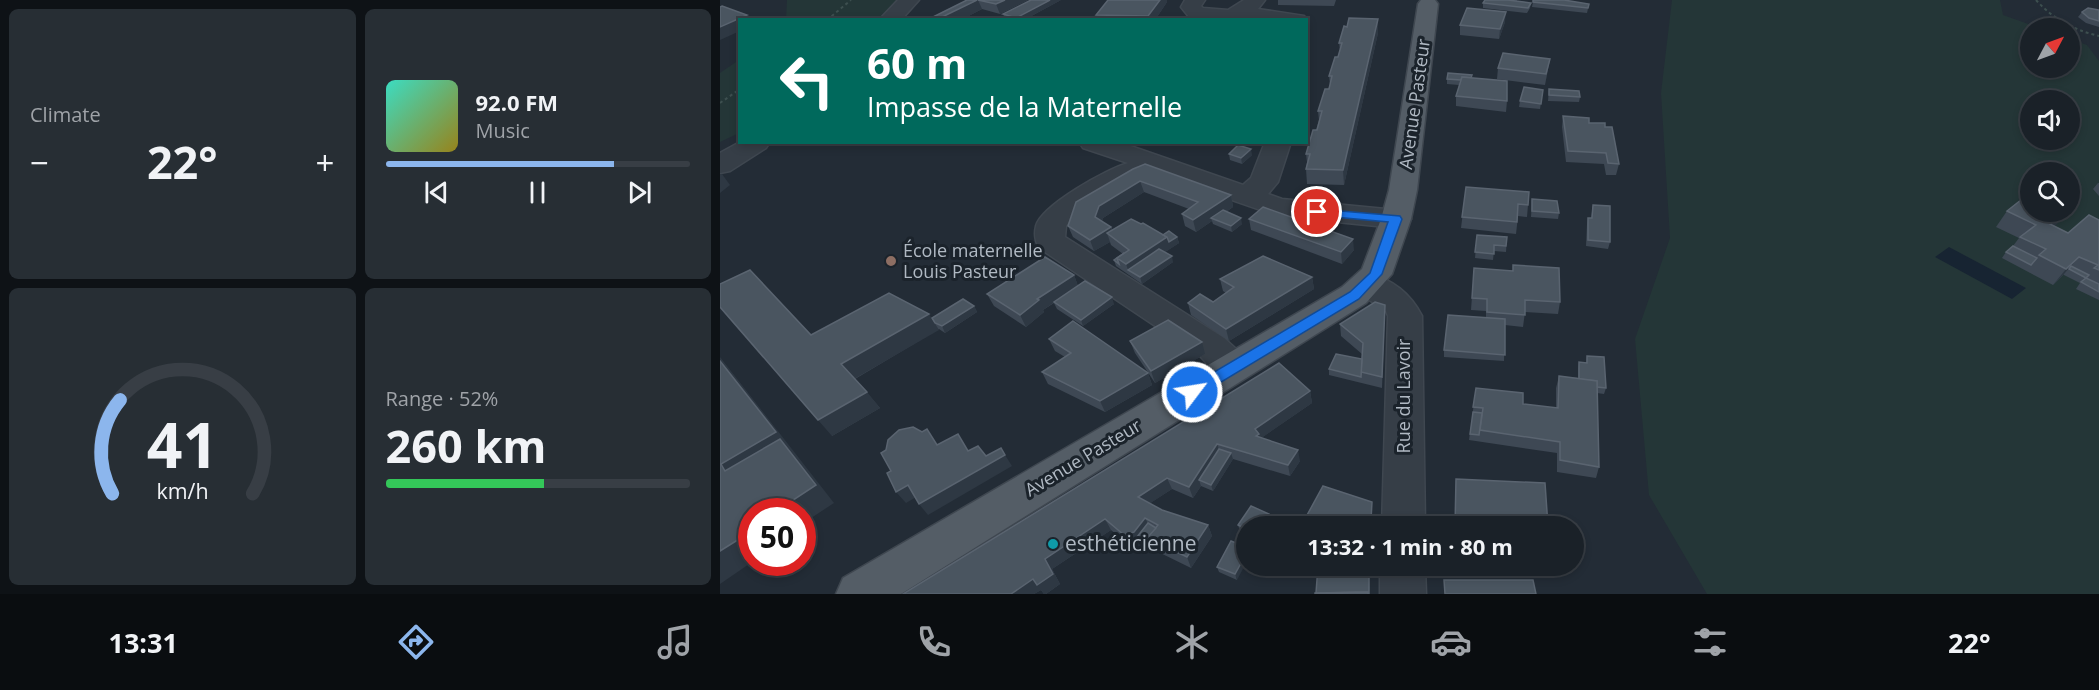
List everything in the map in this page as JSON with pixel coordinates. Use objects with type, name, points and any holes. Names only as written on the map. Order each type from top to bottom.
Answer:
[{"type":"main road","name":"Avenue Pasteur","points":[[859,594],[1354,295],[1368,284],[1376,274],[1396,219],[1428,2]]},
{"type":"street","points":[[891,18],[909,0]]},
{"type":"street","points":[[1195,0],[1191,7],[1196,13],[1210,16],[1226,17],[1250,6],[1265,16],[1281,18]]},
{"type":"street","points":[[720,165],[755,144]]},
{"type":"street","points":[[1097,144],[1278,207],[1396,219]]},
{"type":"street","points":[[1247,197],[1264,182],[1277,144]]},
{"type":"street","points":[[1156,166],[1121,175],[1060,214],[1051,225],[1050,241],[1212,347],[1232,368]]},
{"type":"street","name":"Rue du Lavoir","points":[[1368,284],[1400,304],[1405,316],[1404,516]]},
{"type":"street","points":[[1403,576],[1403,594]]},
{"type":"path","points":[[829,18],[851,0]]},
{"type":"path","points":[[2036,0],[2048,14],[2065,25],[2099,36]]},
{"type":"path","points":[[720,103],[738,90]]},
{"type":"shaded area","points":[[787,0],[903,0],[884,18],[786,18]]},
{"type":"shaded area","points":[[1672,0],[2000,0],[2003,15],[2020,21],[2020,78],[2080,78],[2080,43],[2087,45],[2099,61],[2099,594],[1707,594],[1649,495],[1635,339],[1670,238],[1661,93]]},
{"type":"shaded area","points":[[738,61],[738,133],[720,142],[720,73]]},
{"type":"water","points":[[1949,247],[2026,288],[2012,299],[1935,257]]},
{"type":"building","points":[[967,0],[977,0],[940,18],[931,18]]},
{"type":"building","points":[[978,0],[1005,0],[996,4]]},
{"type":"building","points":[[1031,0],[1050,0],[1016,18],[1003,14]]},
{"type":"building","points":[[1108,0],[1160,0],[1148,16],[1096,15]]},
{"type":"building","points":[[1485,0],[1531,3],[1528,8],[1483,3]]},
{"type":"building","points":[[1533,0],[1564,0],[1589,4],[1588,8],[1533,2]]},
{"type":"building","points":[[722,6],[747,15],[720,27],[720,7]]},
{"type":"building","points":[[1467,8],[1506,12],[1500,29],[1460,25]]},
{"type":"building","points":[[2088,8],[2099,10],[2099,21],[2089,18],[2082,12]]},
{"type":"building","points":[[1349,18],[1378,19],[1343,170],[1306,169],[1310,154],[1306,154],[1313,130],[1317,130],[1322,111],[1318,111],[1325,89],[1329,89],[1332,76],[1329,76],[1335,57],[1338,57],[1342,43],[1339,43]]},
{"type":"building","points":[[1503,53],[1550,59],[1546,74],[1498,68]]},
{"type":"building","points":[[1448,73],[1472,75],[1471,78],[1462,77],[1461,80],[1447,79]]},
{"type":"building","points":[[1462,77],[1507,81],[1507,101],[1456,96]]},
{"type":"building","points":[[1524,87],[1543,90],[1541,104],[1520,101]]},
{"type":"building","points":[[1549,89],[1579,91],[1580,97],[1549,95]]},
{"type":"building","points":[[1563,116],[1589,118],[1589,123],[1605,123],[1605,127],[1612,127],[1619,164],[1608,163],[1606,153],[1568,151]]},
{"type":"building","points":[[1238,145],[1251,149],[1241,158],[1229,154]]},
{"type":"building","points":[[1145,164],[1231,195],[1193,220],[1182,214],[1198,202],[1140,181],[1099,206],[1095,217],[1111,227],[1090,240],[1068,226],[1076,202]]},
{"type":"building","points":[[1466,187],[1529,192],[1528,205],[1518,204],[1517,222],[1462,217]]},
{"type":"building","points":[[1532,199],[1557,201],[1559,213],[1532,211]]},
{"type":"building","points":[[2020,201],[2020,217],[2007,211]]},
{"type":"building","points":[[1593,205],[1610,206],[1610,242],[1588,240],[1588,218],[1592,218]]},
{"type":"building","points":[[1263,207],[1353,239],[1341,252],[1249,219]]},
{"type":"building","points":[[1223,210],[1241,218],[1231,226],[1211,218]]},
{"type":"building","points":[[2089,215],[2099,220],[2099,270],[2094,268],[2098,265],[2079,257],[2066,269],[2039,255],[2046,249],[2020,237],[2036,225],[2030,222],[2052,222],[2050,224],[2068,233]]},
{"type":"building","points":[[1131,219],[1167,237],[1126,264],[1117,258],[1129,250],[1107,233]]},
{"type":"building","points":[[1169,231],[1177,237],[1169,242],[1163,235]]},
{"type":"building","points":[[1477,235],[1507,237],[1506,246],[1494,245],[1494,254],[1475,252]]},
{"type":"building","points":[[2013,246],[2037,258],[2031,265],[2006,252]]},
{"type":"building","points":[[1159,249],[1172,256],[1140,277],[1128,270]]},
{"type":"building","points":[[1263,256],[1312,277],[1226,329],[1188,303],[1200,294],[1213,302],[1234,287],[1220,279]]},
{"type":"building","points":[[1045,257],[1074,275],[1037,299],[1039,300],[1020,315],[987,294]]},
{"type":"building","points":[[1513,265],[1559,268],[1560,302],[1525,300],[1525,315],[1487,312],[1487,299],[1472,298],[1474,268],[1513,271]]},
{"type":"building","points":[[2071,266],[2089,275],[2086,278],[2069,269]]},
{"type":"building","points":[[750,270],[811,335],[889,293],[929,314],[841,364],[867,392],[818,420],[720,307],[720,284]]},
{"type":"building","points":[[2086,278],[2099,284],[2099,292],[2081,282]]},
{"type":"building","points":[[1085,281],[1112,297],[1081,320],[1054,302]]},
{"type":"building","points":[[963,299],[974,306],[942,326],[935,323],[932,318]]},
{"type":"building","points":[[1375,302],[1385,305],[1382,377],[1361,372],[1363,343],[1340,324]]},
{"type":"building","points":[[1448,315],[1505,319],[1505,355],[1444,350]]},
{"type":"building","points":[[1168,320],[1202,342],[1151,371],[1130,341]]},
{"type":"building","points":[[1073,321],[1148,373],[1100,401],[1042,372],[1071,353],[1049,339]]},
{"type":"building","points":[[1336,354],[1362,359],[1361,377],[1329,369]]},
{"type":"building","points":[[1587,356],[1604,357],[1606,388],[1597,387],[1597,381],[1579,379],[1579,362],[1587,363]]},
{"type":"building","points":[[720,361],[776,432],[721,464],[725,471],[780,439],[816,485],[796,498],[738,498],[738,540],[720,551]]},
{"type":"building","points":[[1279,363],[1310,391],[1255,429],[1259,434],[1256,436],[1298,450],[1288,465],[1217,444],[1189,487],[1167,478],[1138,497],[1162,510],[1208,525],[1187,557],[1147,538],[1158,525],[1145,518],[1134,532],[1124,535],[1105,519],[1045,559],[1053,574],[1037,585],[1033,579],[1011,594],[903,594]]},
{"type":"building","points":[[1559,376],[1597,381],[1599,467],[1560,460],[1560,442],[1480,430],[1483,408],[1473,407],[1476,388],[1523,393],[1523,404],[1558,408]]},
{"type":"building","points":[[1473,412],[1482,413],[1479,435],[1470,434]]},
{"type":"building","points":[[913,427],[922,432],[927,429],[937,445],[958,434],[968,451],[978,446],[986,456],[1001,448],[1005,455],[919,504],[908,485],[896,492],[887,473],[891,471],[881,453],[886,450],[888,440],[899,430]]},
{"type":"building","points":[[1219,449],[1231,453],[1211,485],[1199,480]]},
{"type":"building","points":[[1456,479],[1545,483],[1547,516],[1455,516]]},
{"type":"building","points":[[1323,486],[1372,502],[1371,516],[1307,516]]},
{"type":"building","points":[[1251,506],[1269,514],[1268,516],[1244,516]]},
{"type":"building","points":[[1148,523],[1156,528],[1147,538],[1150,543],[1137,537]]},
{"type":"building","points":[[1231,541],[1236,543],[1235,574],[1217,567]]},
{"type":"building","points":[[1317,576],[1369,576],[1369,594],[1368,592],[1316,593]]},
{"type":"building","points":[[1444,580],[1533,580],[1536,594],[1445,594]]},
{"type":"building","points":[[1368,592],[1368,594],[1315,594],[1315,593]]},
{"type":"place","name":"École maternelle Louis Pasteur","points":[[891,261]]},
{"type":"place","name":"esthéticienne","points":[[1053,544]]},
{"type":"route","points":[[1192,392],[1354,295],[1376,274],[1396,219],[1317,212]]}]
